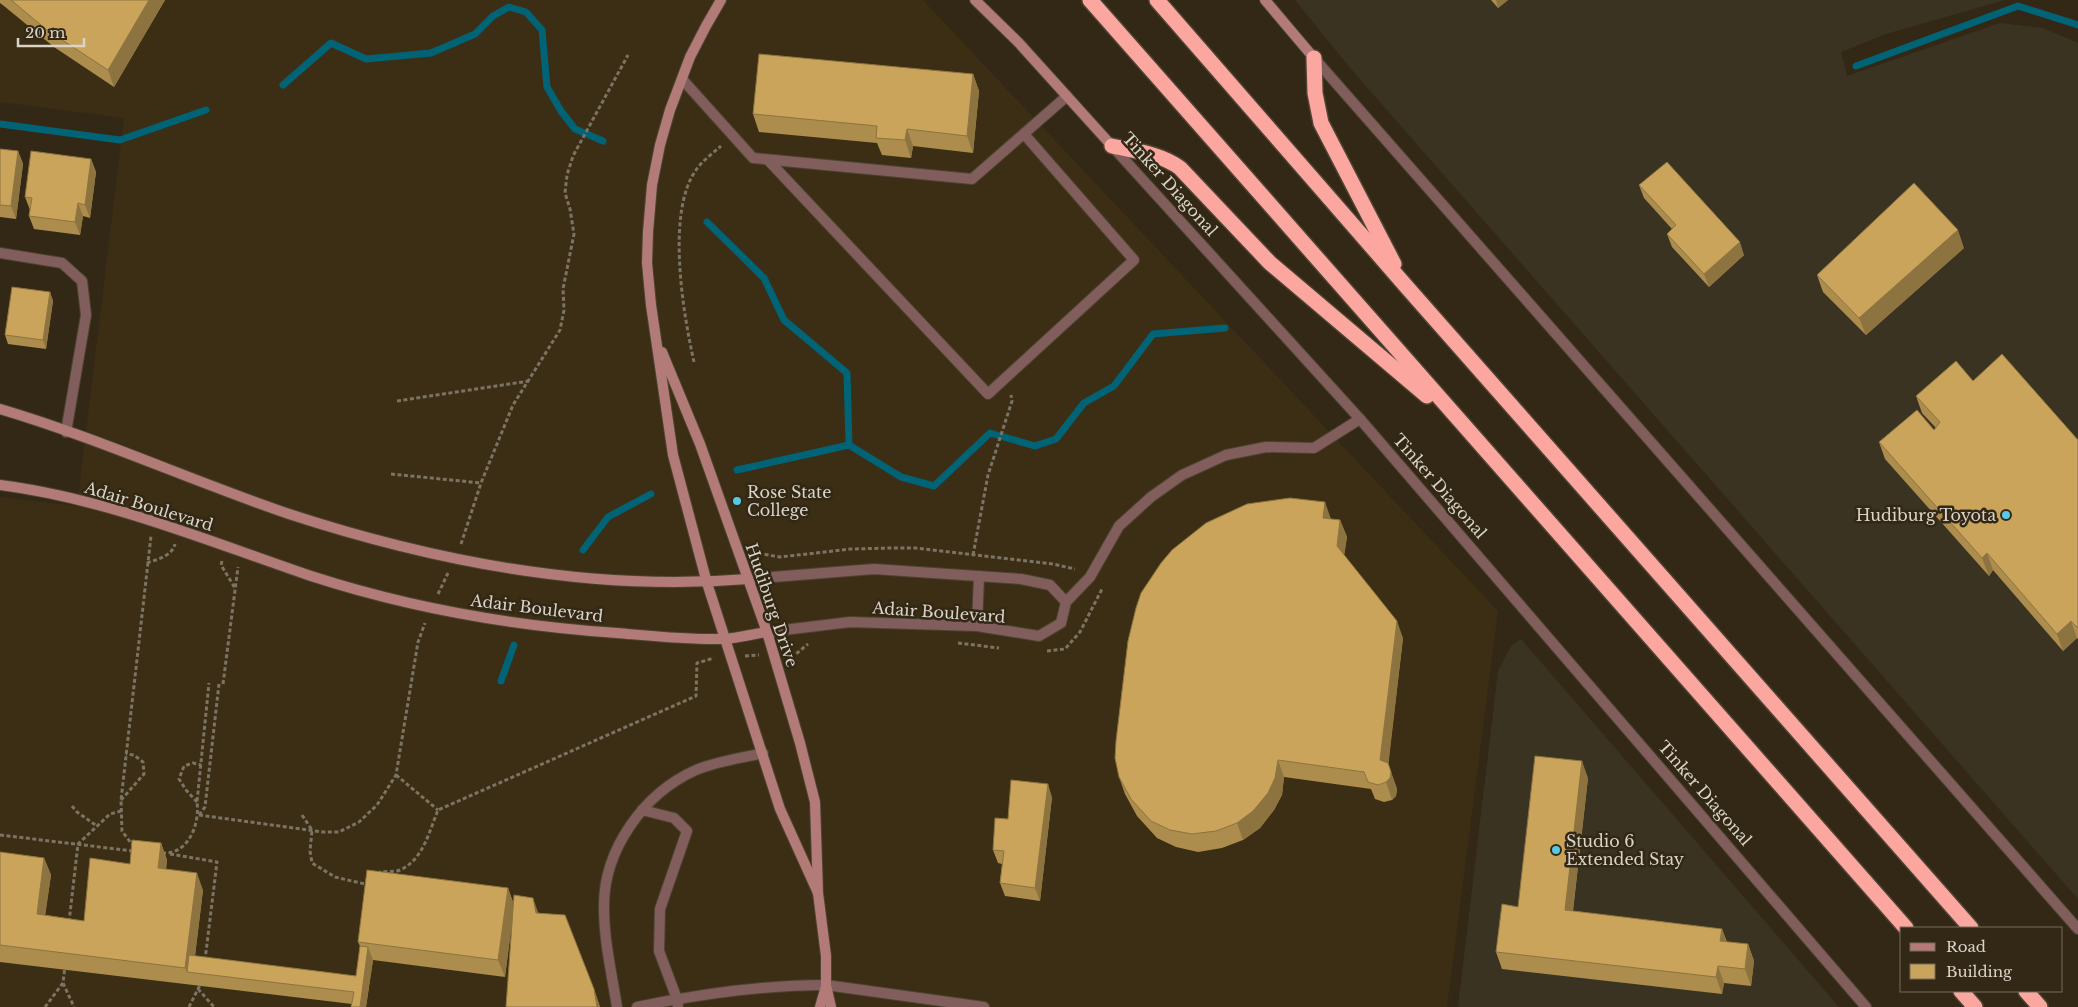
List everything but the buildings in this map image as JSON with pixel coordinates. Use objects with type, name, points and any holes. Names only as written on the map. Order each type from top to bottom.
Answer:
[{"type":"highway","points":[[1090,0],[1905,927]]},
{"type":"highway","points":[[1158,0],[1405,285],[1970,927]]},
{"type":"highway","points":[[1314,58],[1315,93],[1321,123],[1405,285]]},
{"type":"highway","points":[[1112,146],[1157,156],[1180,168],[1270,263],[1466,429]]},
{"type":"highway","points":[[1962,992],[1975,1007]]},
{"type":"highway","points":[[2027,992],[2040,1007]]},
{"type":"street","name":"Hudiburg Drive","points":[[721,0],[706,26],[670,110],[652,185],[647,263],[673,455],[707,582],[780,809],[818,893]]},
{"type":"street","name":"Tinker Diagonal","points":[[976,0],[1019,43],[1360,420],[1866,1007]]},
{"type":"street","points":[[1265,0],[2078,929]]},
{"type":"street","points":[[682,79],[754,158],[972,179],[1067,96]]},
{"type":"street","points":[[768,160],[988,394],[1134,260],[1024,134]]},
{"type":"street","points":[[0,253],[62,263],[82,281],[86,315],[66,432]]},
{"type":"street","name":"Hudiburg Drive","points":[[656,337],[700,444],[775,655],[815,802],[818,893],[826,956],[826,985],[831,1007]]},
{"type":"street","points":[[0,409],[288,513],[344,531],[410,548],[502,567],[594,579],[658,583],[707,582],[874,569],[1021,579],[1050,585],[1066,602]]},
{"type":"street","name":"Adair Boulevard","points":[[0,485],[72,498],[154,520],[358,590],[464,614],[531,625],[582,631],[725,639],[850,622],[977,626],[1039,636],[1061,624],[1066,602],[1090,577],[1119,526],[1151,497],[1182,475],[1226,455],[1266,447],[1314,448],[1360,420]]},
{"type":"street","points":[[977,626],[979,576]]},
{"type":"street","points":[[617,1007],[606,936],[604,907],[607,877],[615,853],[642,810],[659,792],[677,779],[699,769],[763,753]]},
{"type":"street","points":[[642,810],[674,818],[687,831],[660,909],[659,951],[678,1003]]},
{"type":"street","points":[[637,1007],[678,1003],[800,985],[826,985],[984,1007]]},
{"type":"street","name":"Hudiburg Drive","points":[[820,1007],[826,985]]},
{"type":"path","points":[[573,156],[628,54]]},
{"type":"path","points":[[694,362],[685,320],[681,283],[679,214],[687,187],[696,169],[732,135]]},
{"type":"path","points":[[397,401],[529,381]]},
{"type":"path","points":[[973,555],[980,512],[993,458],[1008,411]]},
{"type":"path","points":[[391,474],[481,483]]},
{"type":"path","points":[[0,835],[138,852],[122,831],[121,800],[147,563],[154,520]]},
{"type":"path","points":[[147,563],[168,554],[174,549],[178,528]]},
{"type":"path","points":[[224,545],[221,565],[235,588]]},
{"type":"path","points":[[170,854],[184,844],[194,831],[199,816],[205,807],[240,551]]},
{"type":"path","points":[[1041,652],[1066,649],[1080,632],[1103,586]]},
{"type":"path","points":[[302,815],[312,830],[310,852],[312,863],[320,870],[335,876],[372,886],[377,873],[384,870],[397,871],[407,866],[419,855],[438,810],[696,696],[697,663],[708,659],[732,656],[796,654],[812,642]]},
{"type":"path","points":[[954,643],[1003,648]]},
{"type":"path","points":[[199,816],[197,802],[209,683]]},
{"type":"path","points":[[121,800],[144,774],[143,762],[134,755],[126,754]]},
{"type":"path","points":[[197,802],[186,790],[179,778],[184,766],[193,763],[201,766]]},
{"type":"path","points":[[396,775],[438,810]]},
{"type":"path","points":[[72,806],[77,812],[97,826]]},
{"type":"path","points":[[68,931],[78,844],[111,813],[121,811]]},
{"type":"path","points":[[199,816],[206,814]]},
{"type":"path","points":[[160,853],[217,862],[204,968]]},
{"type":"path","points":[[45,1007],[63,983],[66,958]]},
{"type":"path","points":[[189,1007],[202,980]]},
{"type":"path","points":[[63,983],[74,1007]]},
{"type":"path","points":[[198,989],[214,1007]]},
{"type":"shaded area","name":"Rose State College","points":[[0,0],[923,0],[1498,611],[1447,1007],[0,1007],[0,497],[77,506],[124,118],[0,102]]},
{"type":"shaded area","points":[[1295,0],[2005,0],[1886,34],[1841,52],[1847,76],[2000,23],[2043,28],[2078,43],[2078,899],[1351,69]]},
{"type":"shaded area","points":[[1521,639],[1839,1007],[1458,1007],[1498,671],[1511,646]]},
{"type":"waterway","points":[[1856,66],[2018,6],[2078,25]]},
{"type":"waterway","points":[[283,85],[331,43],[366,59],[431,53],[475,34],[493,16],[509,7],[526,12],[542,30],[547,87],[561,111],[575,129],[603,141]]},
{"type":"waterway","points":[[0,124],[120,140],[206,110]]},
{"type":"waterway","points":[[707,222],[764,278],[784,320],[847,373],[849,445],[901,477],[934,486],[990,433],[1035,446],[1056,439],[1084,403],[1114,386],[1153,334],[1225,328]]},
{"type":"waterway","points":[[737,470],[849,445]]},
{"type":"waterway","points":[[583,550],[608,517],[651,494]]},
{"type":"waterway","points":[[501,681],[514,645]]},
{"type":"place","name":"Rose State College","points":[[737,501]]},
{"type":"place","name":"Hudiburg Toyota","points":[[2006,515]]},
{"type":"place","name":"Studio 6 Extended Stay","points":[[1556,850]]}]
